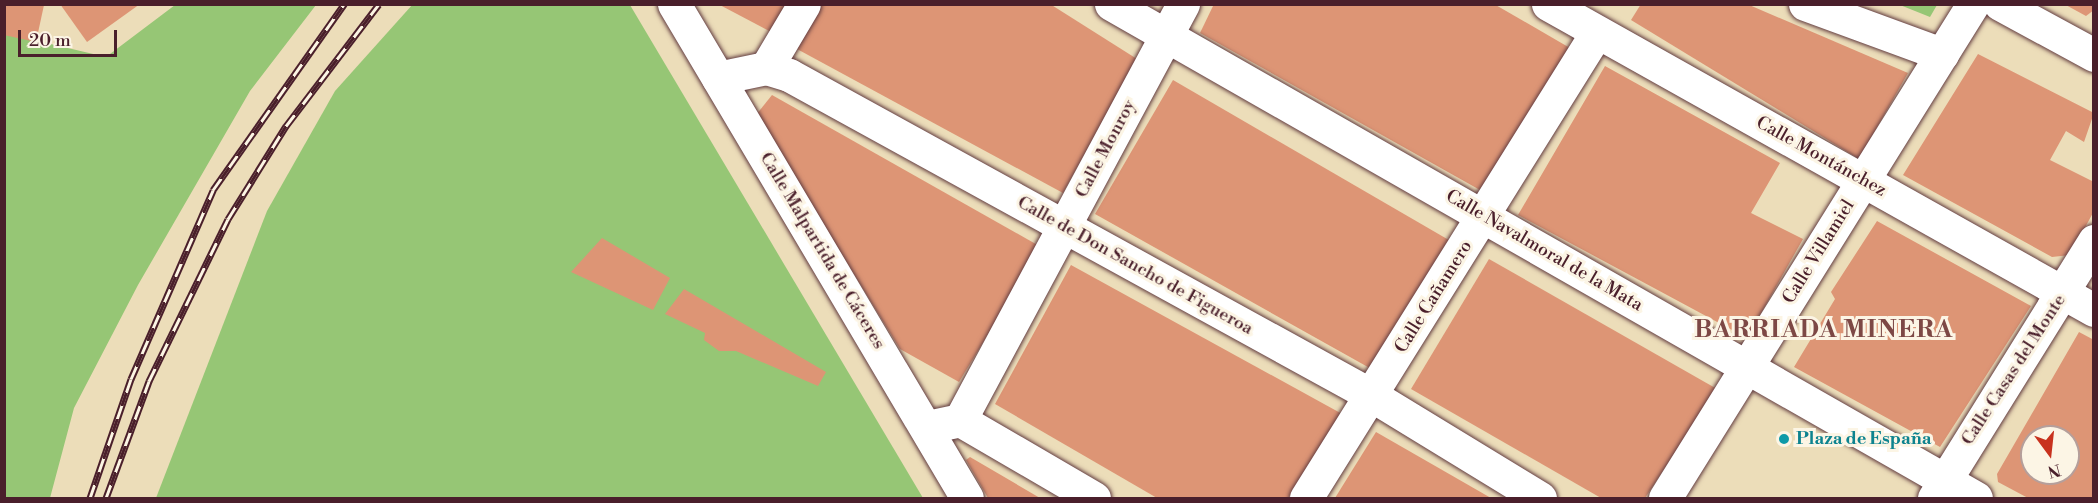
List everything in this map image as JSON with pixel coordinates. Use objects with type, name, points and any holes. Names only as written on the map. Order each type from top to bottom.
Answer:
[{"type":"street","name":"Calle Malpartida de Cáceres","points":[[674,4],[928,426],[967,498]]},
{"type":"street","points":[[718,78],[766,68],[804,4]]},
{"type":"street","name":"Calle Navalmoral de la Mata","points":[[1111,4],[1747,368],[1939,490],[1976,498]]},
{"type":"street","name":"Calle Monroy","points":[[960,420],[1183,4]]},
{"type":"street","name":"Calle Montánchez","points":[[1548,4],[2094,310]]},
{"type":"street","points":[[1805,4],[1942,54]]},
{"type":"street","name":"Calle Villamiel","points":[[1665,498],[1973,4]]},
{"type":"street","points":[[2000,4],[2094,56]]},
{"type":"street","name":"Calle Cañamero","points":[[1306,498],[1484,217],[1597,32]]},
{"type":"street","name":"Calle de Don Sancho de Figueroa","points":[[766,68],[789,75],[1371,395],[1540,498]]},
{"type":"street","name":"Calle Casas del Monte","points":[[1939,490],[2064,293],[2094,241]]},
{"type":"street","points":[[928,426],[960,420],[1094,498]]},
{"type":"green space","points":[[413,4],[630,5],[923,498],[156,498],[267,211],[335,91]]},
{"type":"green space","points":[[175,5],[316,5],[250,91],[138,285],[74,408],[50,498],[5,498],[4,33],[106,57]]},
{"type":"green space","points":[[1900,5],[1937,5],[1930,17]]},
{"type":"building","points":[[60,4],[140,4],[87,42]]},
{"type":"building","points":[[718,4],[790,4],[775,34]]},
{"type":"building","points":[[822,4],[1050,4],[1137,59],[1063,193],[797,49]]},
{"type":"building","points":[[1214,4],[1494,4],[1570,48],[1480,190],[1200,33]]},
{"type":"building","points":[[1641,4],[1747,4],[1908,73],[1859,159],[1631,20]]},
{"type":"building","points":[[2064,4],[2094,4],[2094,10],[2086,16]]},
{"type":"building","points":[[4,5],[44,5],[36,42],[4,35]]},
{"type":"building","points":[[1978,54],[2094,113],[2084,142],[2066,131],[2050,160],[2094,182],[2094,211],[2070,255],[2052,257],[1903,175]]},
{"type":"building","points":[[1605,66],[1780,163],[1751,213],[1803,239],[1747,338],[1518,215]]},
{"type":"building","points":[[1173,80],[1454,243],[1375,371],[1095,214]]},
{"type":"building","points":[[772,95],[1041,247],[959,382],[900,349],[756,115]]},
{"type":"building","points":[[1877,221],[2031,306],[1940,447],[1794,367],[1835,299],[1831,292]]},
{"type":"building","points":[[602,238],[670,278],[653,310],[571,272]]},
{"type":"building","points":[[1489,259],[1717,389],[1645,498],[1601,498],[1411,389]]},
{"type":"building","points":[[1071,265],[1344,415],[1288,498],[1157,498],[995,404]]},
{"type":"building","points":[[684,289],[826,372],[818,386],[736,351],[719,351],[704,340],[705,333],[665,314]]},
{"type":"building","points":[[2079,332],[2094,340],[2094,498],[2028,498],[1998,482],[1997,474],[2020,434],[2020,485],[2080,485],[2080,425],[2025,425]]},
{"type":"building","points":[[1376,432],[1491,498],[1335,498]]},
{"type":"building","points":[[970,457],[1040,498],[988,498],[966,460]]},
{"type":"railway","points":[[90,498],[131,379],[213,190],[344,4]]},
{"type":"railway","points":[[106,498],[149,381],[228,219],[286,126],[379,4]]},
{"type":"place","name":"Plaza de España","points":[[1784,439]]},
{"type":"district","name":"BARRIADA MINERA","points":[[1824,331]]}]
